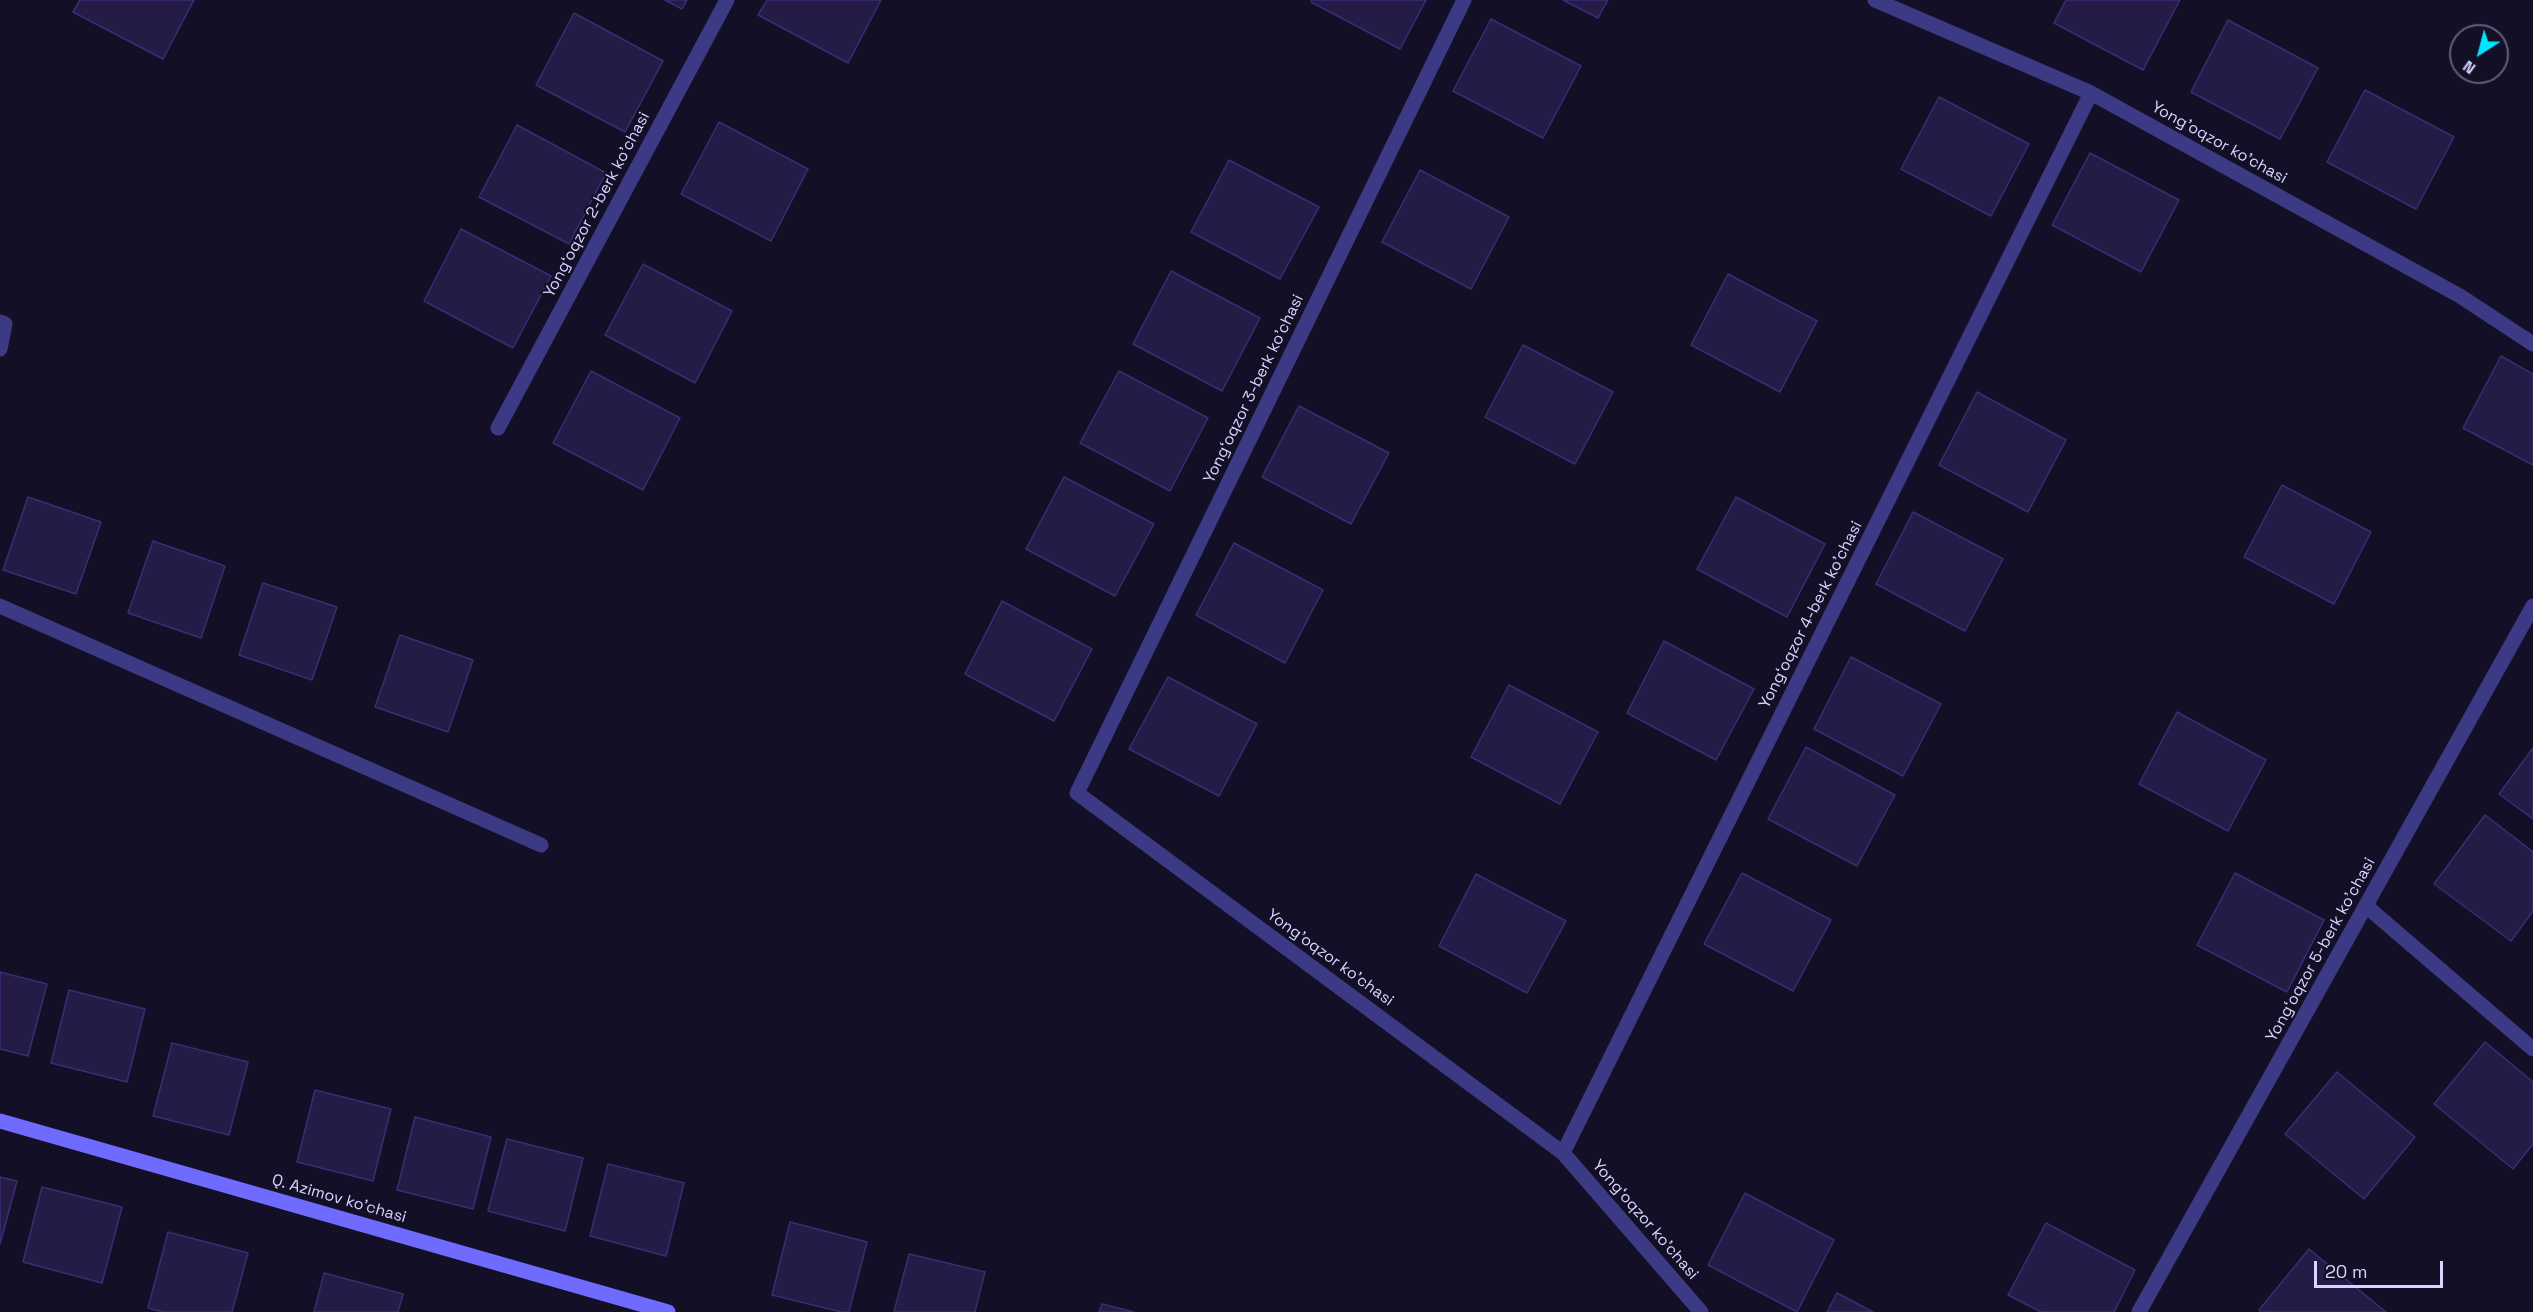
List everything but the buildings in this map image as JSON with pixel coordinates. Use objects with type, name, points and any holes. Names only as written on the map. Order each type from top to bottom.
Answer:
[{"type":"main road","name":"Q. Azimov ko'chasi","points":[[0,1121],[668,1312]]},
{"type":"street","name":"Yong‘oqzor 2-berk ko'chasi","points":[[498,428],[727,0]]},
{"type":"street","name":"Yong‘oqzor 3-berk ko'chasi","points":[[1077,793],[1464,0]]},
{"type":"street","name":"Yong'oqzor ko'chasi","points":[[1875,0],[2091,93],[2460,297],[2533,344]]},
{"type":"street","name":"Yong‘oqzor 4-berk ko'chasi","points":[[1563,1153],[2091,93]]},
{"type":"street","points":[[0,322],[6,324],[0,349]]},
{"type":"street","points":[[0,606],[541,845]]},
{"type":"street","name":"Yong‘oqzor 5-berk ko'chasi","points":[[2139,1312],[2533,606]]},
{"type":"street","name":"Yong'oqzor ko'chasi","points":[[1077,793],[1563,1153]]},
{"type":"street","points":[[2366,906],[2533,1050]]},
{"type":"street","name":"Yong‘oqzor ko'chasi","points":[[1563,1153],[1701,1312]]}]
